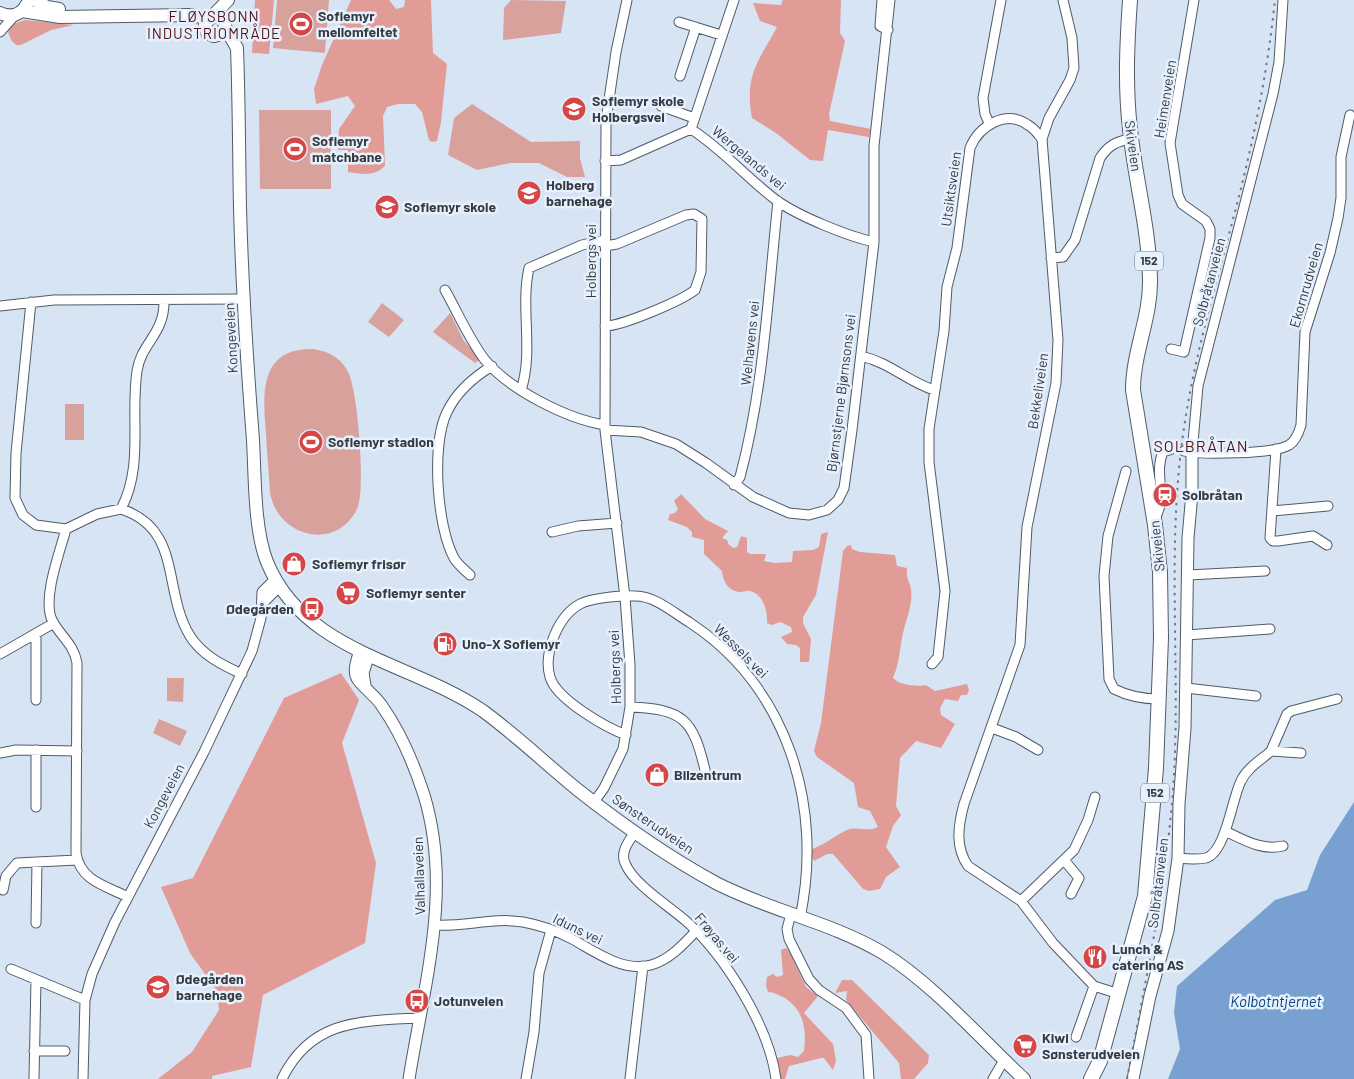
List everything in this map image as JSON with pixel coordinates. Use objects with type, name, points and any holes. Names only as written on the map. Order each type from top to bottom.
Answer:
[{"type":"main road","points":[[35,0],[47,7],[81,15]]},
{"type":"main road","points":[[216,25],[228,0]]},
{"type":"main road","points":[[216,25],[235,0]]},
{"type":"main road","name":"Skiveien","points":[[1098,1079],[1100,1061],[1140,919],[1147,882],[1159,699],[1161,596],[1154,519],[1133,399],[1135,366],[1147,319],[1150,289],[1147,238],[1131,139],[1127,90],[1130,0]]},
{"type":"main road","points":[[0,13],[8,16],[22,9],[60,17],[81,15],[168,16],[216,25]]},
{"type":"main road","name":"Kongeveien","points":[[216,25],[238,64],[244,299],[260,536],[266,560],[278,582]]},
{"type":"main road","name":"Sønsterudveien","points":[[278,582],[312,619],[364,655],[446,690],[472,704],[506,729],[594,802],[635,832],[720,885],[860,941],[897,962],[925,985],[1024,1079]]},
{"type":"main road","name":"Skiveien","points":[[1091,1079],[1100,1061]]},
{"type":"street","name":"Holbergs vei","points":[[594,802],[618,762],[626,735],[630,707],[630,665],[625,597],[605,428],[605,161],[609,91],[627,0]]},
{"type":"street","points":[[691,129],[734,0]]},
{"type":"street","name":"Bjørnstjerne Bjørnsons vei","points":[[882,0],[880,26],[888,30]]},
{"type":"street","name":"Bjørnstjerne Bjørnsons vei","points":[[445,290],[477,347],[492,366],[521,390],[576,417],[605,428],[641,432],[676,444],[706,463],[734,485],[767,505],[788,513],[809,515],[827,510],[838,500],[844,488],[861,356],[874,242],[874,146],[890,0]]},
{"type":"street","points":[[1001,0],[983,98],[985,114],[988,123],[1008,119],[1027,123],[1042,139]]},
{"type":"street","name":"Bekkeliveien","points":[[1063,0],[1072,38],[1074,68],[1067,87],[1049,118],[1042,139],[1058,340],[1056,383],[1026,527],[1020,645],[964,804],[959,827],[959,845],[962,858],[968,866],[1021,901],[1053,944],[1094,986],[1119,994]]},
{"type":"street","name":"Heimenveien","points":[[1171,349],[1184,352],[1210,238],[1210,229],[1206,221],[1182,204],[1178,195],[1170,143],[1194,0]]},
{"type":"street","name":"Solbråtanveien","points":[[1134,1079],[1150,996],[1168,931],[1178,858],[1186,688],[1188,452],[1198,386],[1273,94],[1279,62],[1283,0]]},
{"type":"street","points":[[0,32],[22,9]]},
{"type":"street","points":[[679,22],[721,35]]},
{"type":"street","points":[[680,76],[696,27]]},
{"type":"street","points":[[661,106],[694,118]]},
{"type":"street","name":"Ekornrudveien","points":[[1276,449],[1291,444],[1301,425],[1305,332],[1330,253],[1338,218],[1341,198],[1341,157],[1350,115]]},
{"type":"street","name":"Utsiktsveien","points":[[932,664],[938,657],[945,591],[930,462],[930,429],[934,390],[944,331],[947,287],[957,248],[970,148],[974,138],[988,123]]},
{"type":"street","name":"Wergelands vei","points":[[605,161],[621,160],[691,129],[778,201],[824,224],[860,239],[874,242]]},
{"type":"street","points":[[1051,258],[1063,257],[1075,240],[1100,158],[1107,148],[1115,142],[1131,139]]},
{"type":"street","name":"Welhavens vei","points":[[734,485],[740,477],[755,416],[765,345],[778,201]]},
{"type":"street","points":[[521,390],[527,374],[525,287],[529,268],[582,245],[617,244],[686,215],[694,214],[702,219],[701,272],[695,290],[678,300],[619,324],[605,326]]},
{"type":"street","points":[[0,306],[31,302],[244,299]]},
{"type":"street","points":[[121,509],[132,482],[137,371],[142,354],[162,322],[164,300]]},
{"type":"street","points":[[31,302],[16,453],[15,498],[23,515],[36,524],[66,529],[97,514],[121,509],[139,516],[153,526],[163,544],[178,606],[190,636],[201,649],[221,664],[242,674]]},
{"type":"street","points":[[861,356],[884,363],[918,384],[934,390]]},
{"type":"street","points":[[470,575],[455,560],[450,547],[440,501],[437,458],[441,429],[447,412],[463,389],[492,366]]},
{"type":"street","points":[[1154,519],[1160,512],[1159,460],[1163,452],[1172,449]]},
{"type":"street","points":[[1188,452],[1276,449],[1270,538],[1273,541],[1313,536],[1327,545]]},
{"type":"street","points":[[1126,472],[1108,536],[1104,576],[1109,679],[1114,690],[1142,698],[1159,699]]},
{"type":"street","points":[[1272,511],[1328,506]]},
{"type":"street","points":[[552,532],[585,525],[616,524]]},
{"type":"street","points":[[66,529],[50,587],[49,607],[54,623],[75,652],[77,860],[82,872],[92,880],[128,898]]},
{"type":"street","points":[[1188,575],[1265,571]]},
{"type":"street","name":"Kongeveien","points":[[83,1079],[85,1000],[92,974],[128,898],[242,674],[254,644],[263,603],[263,590],[278,582]]},
{"type":"street","name":"Wessels vei","points":[[626,735],[596,720],[567,698],[553,684],[548,670],[549,653],[554,638],[572,610],[589,601],[635,596],[650,599],[717,642],[750,675],[771,707],[784,732],[792,757],[805,814],[806,863],[795,916],[787,926],[789,939],[809,979],[819,990],[846,1008],[865,1031],[869,1047],[869,1079]]},
{"type":"street","points":[[0,654],[54,623]]},
{"type":"street","points":[[1186,635],[1270,629]]},
{"type":"street","points":[[36,634],[36,700]]},
{"type":"street","name":"Valhallaveien","points":[[364,655],[355,673],[359,681],[366,686],[383,707],[402,740],[426,801],[433,830],[436,860],[436,925],[409,1079]]},
{"type":"street","points":[[1186,688],[1256,696]]},
{"type":"street","points":[[1178,858],[1207,858],[1214,852],[1225,831],[1241,781],[1246,772],[1271,751],[1287,714],[1291,711],[1337,699]]},
{"type":"street","points":[[630,707],[666,710],[679,716],[694,734],[705,770]]},
{"type":"street","points":[[992,728],[1016,737],[1038,750]]},
{"type":"street","points":[[0,753],[13,750],[77,751]]},
{"type":"street","points":[[36,750],[36,807]]},
{"type":"street","points":[[1271,751],[1301,753]]},
{"type":"street","points":[[1021,901],[1064,860],[1080,840],[1095,797]]},
{"type":"street","points":[[1225,831],[1260,846],[1273,848],[1283,846]]},
{"type":"street","name":"Frøyas vei","points":[[635,832],[624,853],[625,865],[636,878],[696,932],[727,970],[748,1004],[767,1046],[776,1079]]},
{"type":"street","points":[[2,888],[6,876],[14,865],[24,862],[77,860]]},
{"type":"street","points":[[1064,860],[1079,878],[1071,894]]},
{"type":"street","points":[[36,862],[36,923]]},
{"type":"street","name":"Iduns vei","points":[[436,925],[500,919],[523,922],[552,930],[614,961],[643,966],[665,959],[696,932]]},
{"type":"street","points":[[526,1079],[534,1032],[539,973],[552,930]]},
{"type":"street","points":[[630,1079],[643,966]]},
{"type":"street","points":[[11,969],[85,1000]]},
{"type":"street","points":[[34,1079],[36,980]]},
{"type":"street","points":[[1076,1038],[1094,986]]},
{"type":"street","points":[[282,1079],[301,1051],[328,1031],[355,1022],[420,1018]]},
{"type":"street","points":[[34,1051],[65,1051]]},
{"type":"street","points":[[993,1079],[1004,1060]]},
{"type":"shaded area","points":[[255,0],[274,0],[269,54],[252,53]]},
{"type":"shaded area","name":"Sofiemyr mellomfeltet","points":[[277,0],[329,0],[325,53],[273,48]]},
{"type":"shaded area","points":[[351,0],[389,0],[396,9],[404,7],[405,0],[431,0],[433,53],[447,64],[441,122],[437,141],[432,142],[429,140],[422,112],[415,104],[398,104],[387,107],[383,116],[385,166],[377,172],[368,174],[348,172],[348,150],[338,150],[339,129],[355,106],[348,96],[316,104],[314,89],[322,65]]},
{"type":"shaded area","points":[[511,0],[566,1],[561,33],[503,40],[504,8]]},
{"type":"shaded area","points":[[783,0],[841,0],[840,33],[845,41],[829,114],[830,121],[871,129],[869,137],[828,130],[823,161],[810,160],[776,133],[752,118],[750,103],[751,80],[754,70],[777,27],[760,21],[753,3],[781,5]]},
{"type":"shaded area","points":[[25,20],[74,25],[51,30],[21,45],[16,45],[11,40],[8,32],[13,24]]},
{"type":"shaded area","points":[[472,104],[531,142],[580,141],[580,158],[585,177],[567,177],[539,163],[510,163],[477,170],[448,155],[454,118]]},
{"type":"shaded area","name":"Sofiemyr matchbane","points":[[259,110],[331,110],[331,189],[260,189]]},
{"type":"shaded area","points":[[382,303],[404,320],[389,337],[368,322]]},
{"type":"shaded area","points":[[450,313],[464,341],[481,359],[475,363],[433,332]]},
{"type":"shaded area","points":[[313,349],[333,355],[347,370],[351,380],[360,439],[361,482],[360,499],[357,509],[348,522],[336,531],[322,534],[309,534],[296,529],[284,520],[275,508],[270,493],[264,405],[265,390],[273,365],[282,356],[295,351]]},
{"type":"shaded area","points":[[65,404],[84,404],[84,440],[65,440]]},
{"type":"shaded area","points":[[681,494],[705,519],[728,531],[722,538],[727,540],[729,545],[734,548],[737,547],[741,536],[747,538],[747,552],[750,554],[766,554],[764,561],[775,563],[792,562],[793,551],[813,550],[819,547],[821,534],[828,532],[816,595],[803,617],[803,623],[811,639],[809,662],[800,662],[800,648],[796,645],[787,644],[781,637],[792,632],[791,627],[780,622],[772,625],[767,623],[764,603],[758,595],[748,591],[737,592],[730,588],[725,582],[722,571],[704,554],[704,540],[692,537],[692,532],[687,527],[668,520],[670,514],[675,513],[678,509],[674,501]]},
{"type":"shaded area","points":[[851,545],[852,549],[860,552],[895,555],[897,566],[907,568],[911,600],[893,678],[908,685],[926,685],[935,691],[967,684],[969,690],[967,695],[961,695],[958,701],[945,699],[940,708],[941,715],[955,724],[941,748],[916,741],[900,758],[896,806],[901,815],[893,826],[886,847],[900,867],[886,877],[880,889],[869,891],[863,889],[833,854],[827,854],[814,861],[810,853],[812,849],[846,830],[878,827],[870,811],[858,807],[854,783],[817,757],[814,751],[821,723],[843,551],[847,546]]},
{"type":"shaded area","points":[[341,673],[359,700],[342,743],[376,863],[365,943],[263,995],[251,1067],[212,1076],[212,1079],[158,1079],[192,1052],[219,1010],[217,991],[190,953],[161,887],[193,878],[284,698]]},
{"type":"shaded area","points":[[167,678],[184,678],[183,702],[167,701]]},
{"type":"shaded area","points":[[159,719],[187,731],[180,746],[153,733]]},
{"type":"shaded area","points":[[785,948],[789,950],[806,987],[818,996],[804,1013],[833,1044],[836,1061],[833,1070],[824,1058],[821,1058],[789,1066],[785,1079],[780,1079],[777,1058],[790,1055],[798,1057],[804,1051],[805,1043],[804,1027],[795,1007],[783,997],[768,992],[766,986],[767,977],[773,974],[777,977],[783,975],[781,950]]},
{"type":"shaded area","points":[[842,980],[852,980],[929,1055],[928,1063],[914,1079],[901,1079],[899,1063],[846,1000],[847,991],[835,993]]},
{"type":"water","name":"Kolbotntjernet","points":[[1354,802],[1354,1079],[1168,1079],[1180,1049],[1174,1013],[1177,986],[1275,900],[1307,890],[1320,855]]},
{"type":"railway","points":[[1127,1079],[1162,890],[1171,813],[1176,690],[1176,519],[1183,435],[1200,346],[1250,150],[1265,75],[1275,0]]},
{"type":"place","name":"Sofiemyr mellomfeltet","points":[[301,24]]},
{"type":"place","name":"Sofiemyr skole Holbergsvei","points":[[574,109]]},
{"type":"place","name":"Sofiemyr matchbane","points":[[295,149]]},
{"type":"place","name":"Holberg barnehage","points":[[529,193]]},
{"type":"place","name":"Sofiemyr skole","points":[[387,207]]},
{"type":"place","name":"Sofiemyr stadion","points":[[311,442]]},
{"type":"place","name":"Solbråtan","points":[[1165,495]]},
{"type":"place","name":"Sofiemyr frisør","points":[[294,564]]},
{"type":"place","name":"Sofiemyr senter","points":[[348,593]]},
{"type":"place","name":"Ødegården","points":[[312,609]]},
{"type":"place","name":"Uno-X Sofiemyr","points":[[445,644]]},
{"type":"place","name":"Bilzentrum","points":[[657,775]]},
{"type":"place","name":"Lunch & catering AS","points":[[1095,957]]},
{"type":"place","name":"Ødegården barnehage","points":[[158,987]]},
{"type":"place","name":"Jotunveien","points":[[417,1001]]},
{"type":"place","name":"Kiwi Sønsterudveien","points":[[1025,1046]]},
{"type":"district","name":"FLØYSBONN INDUSTRIOMRÅDE","points":[[214,26]]},
{"type":"district","name":"SOLBRÅTAN","points":[[1201,446]]}]
